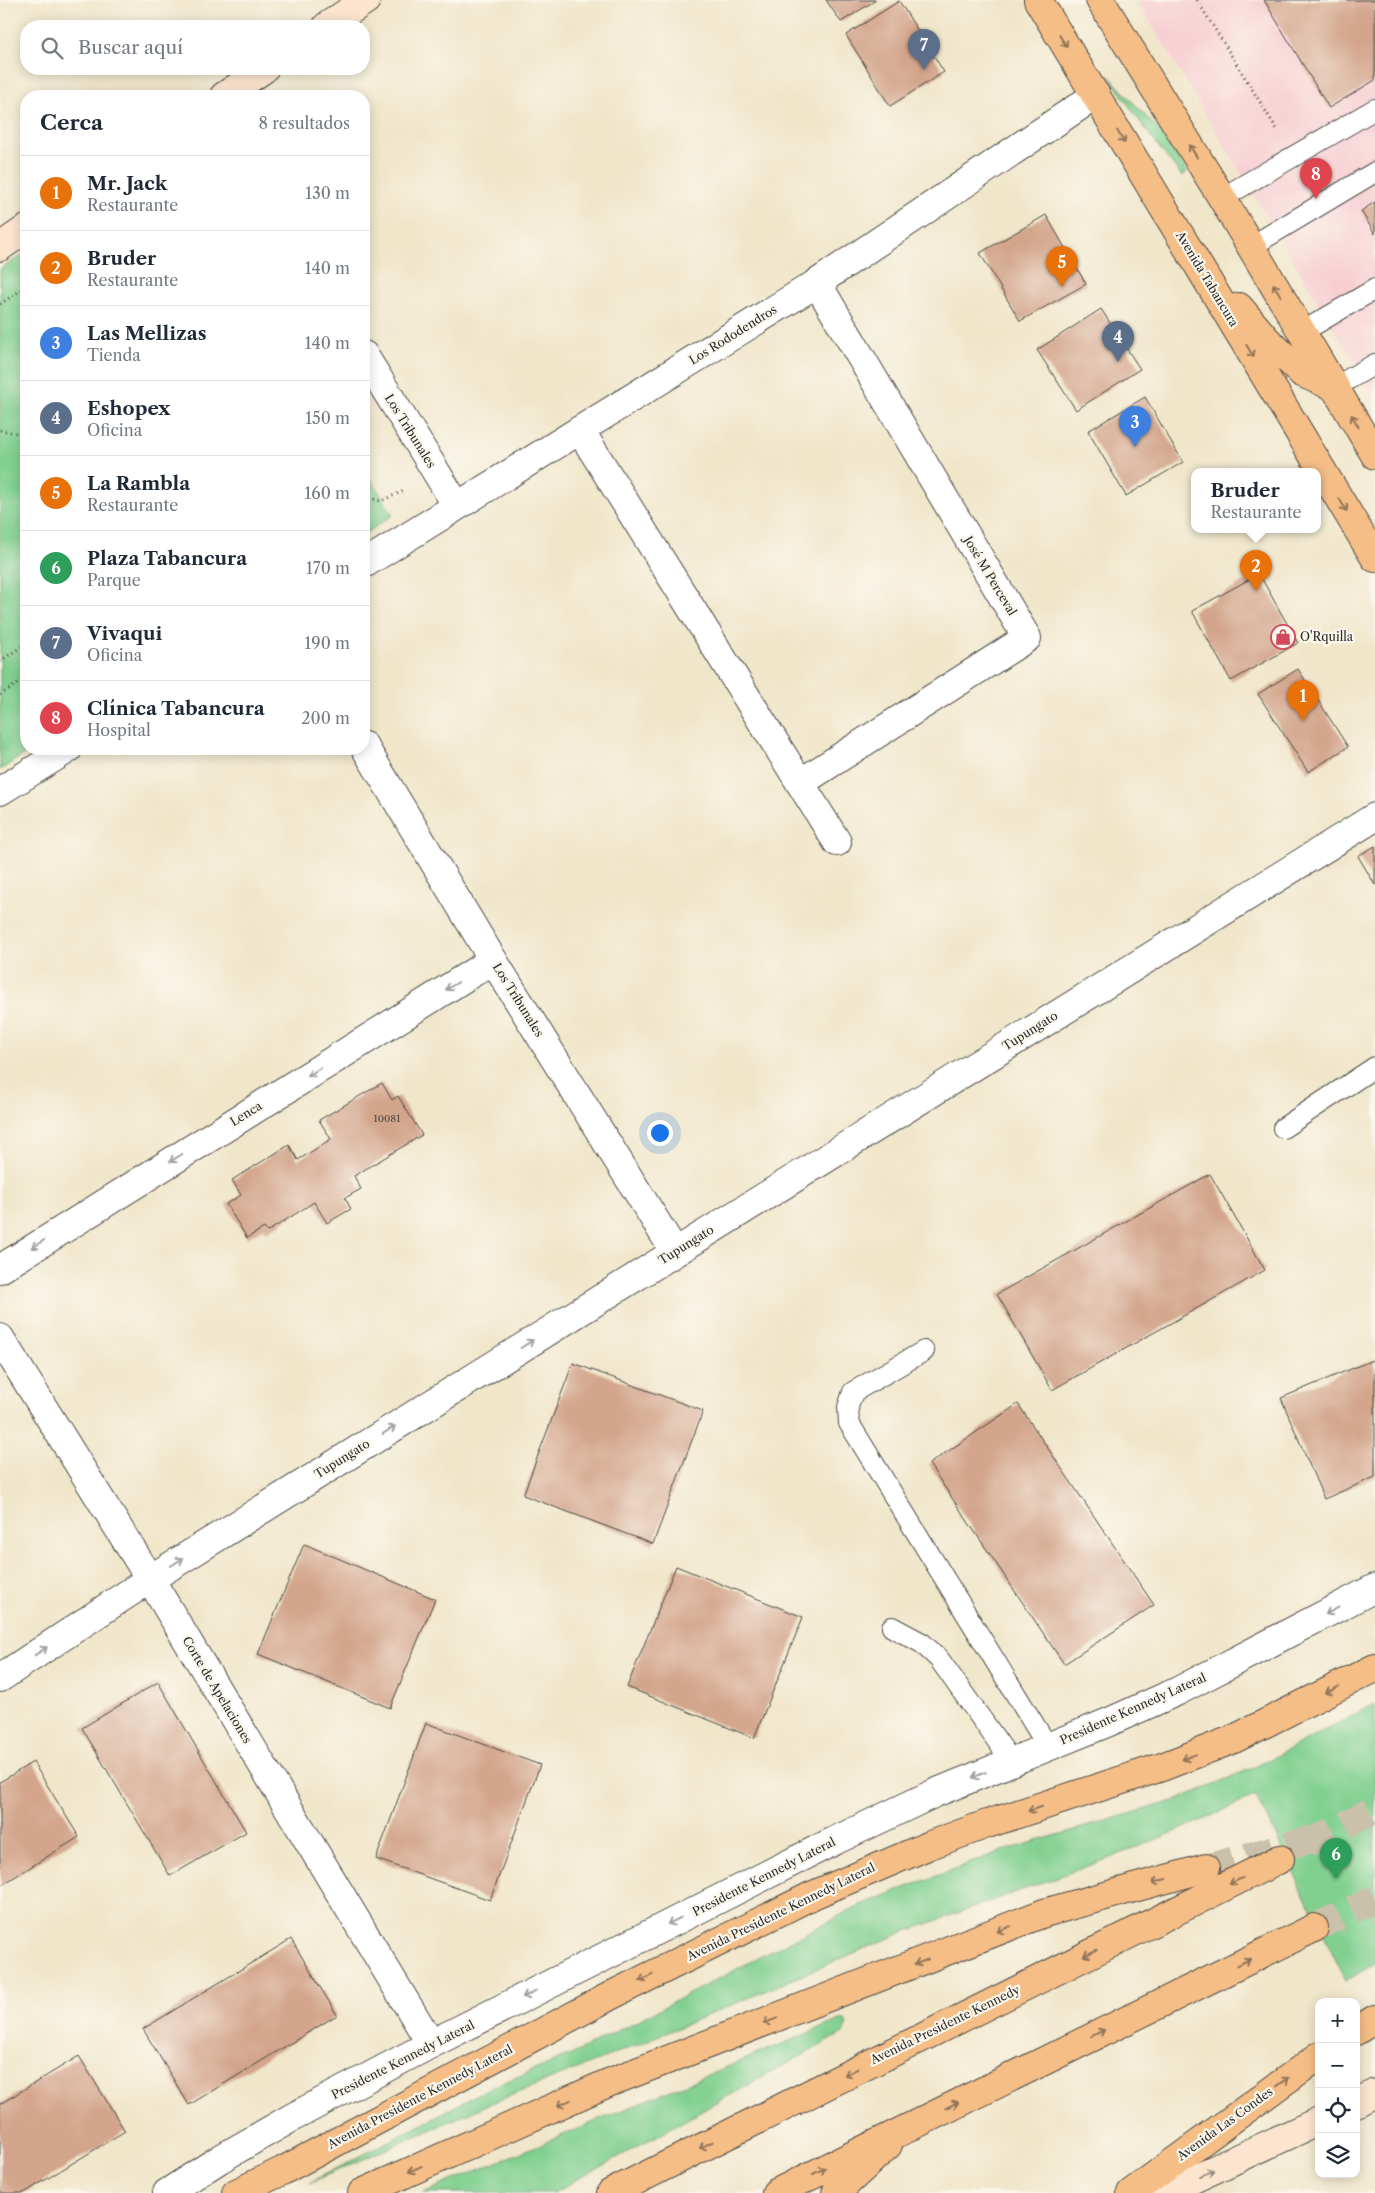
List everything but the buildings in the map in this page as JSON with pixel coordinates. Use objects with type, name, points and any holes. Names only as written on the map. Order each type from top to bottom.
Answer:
[{"type":"main road","name":"Avenida Tabancura","points":[[1038,0],[1321,468]]},
{"type":"main road","points":[[1100,0],[1222,198],[1375,455]]},
{"type":"main road","points":[[1189,250],[1267,340],[1302,373],[1335,387]]},
{"type":"main road","name":"Avenida Tabancura","points":[[1321,469],[1375,558]]},
{"type":"main road","name":"Avenida Presidente Kennedy Lateral","points":[[236,2193],[282,2171],[612,1995],[813,1894],[938,1842],[1162,1767],[1234,1739],[1375,1668]]},
{"type":"main road","name":"Avenida Presidente Kennedy","points":[[611,2193],[1280,1860]]},
{"type":"main road","points":[[362,2193],[608,2083],[1044,1913],[1206,1868]]},
{"type":"main road","points":[[776,2193],[908,2126],[1314,1928]]},
{"type":"main road","points":[[1360,2028],[1375,2019]]},
{"type":"main road","name":"Avenida Las Condes","points":[[1131,2193],[1315,2059]]},
{"type":"main road","points":[[836,2193],[908,2126]]},
{"type":"main road","points":[[255,2193],[282,2171]]},
{"type":"street","points":[[336,20],[366,0]]},
{"type":"street","points":[[233,90],[255,75]]},
{"type":"street","name":"Los Rododendros","points":[[370,560],[817,283],[1096,95]]},
{"type":"street","points":[[0,247],[20,233]]},
{"type":"street","name":"José M Perceval","points":[[800,783],[1027,638],[817,283]]},
{"type":"street","name":"Los Tribunales","points":[[370,365],[457,506]]},
{"type":"street","points":[[580,430],[837,842]]},
{"type":"street","points":[[0,791],[58,755]]},
{"type":"street","name":"Los Tribunales","points":[[369,755],[493,960],[675,1252]]},
{"type":"street","name":"Tupungato","points":[[0,1678],[150,1579],[1375,817]]},
{"type":"street","name":"Lenca","points":[[0,1268],[493,960]]},
{"type":"street","name":"Corte de Apelaciones","points":[[0,1338],[150,1579],[431,2044]]},
{"type":"street","name":"Presidente Kennedy Lateral","points":[[167,2193],[220,2158],[431,2044],[832,1842],[935,1793],[1178,1692],[1375,1588]]},
{"type":"street","points":[[1360,2100],[1375,2093]]},
{"type":"street","points":[[1163,2193],[1315,2123]]},
{"type":"lane","points":[[1222,198],[1375,109]]},
{"type":"lane","points":[[1250,247],[1375,172]]},
{"type":"lane","points":[[1302,332],[1375,289]]},
{"type":"lane","points":[[1335,387],[1375,364]]},
{"type":"lane","points":[[1282,1128],[1375,1066]]},
{"type":"lane","points":[[924,1351],[853,1392],[848,1407],[849,1423],[1048,1747]]},
{"type":"lane","points":[[892,1627],[922,1644],[939,1659],[1012,1762]]},
{"type":"path","points":[[1197,0],[1294,157]]},
{"type":"path","points":[[0,304],[20,291]]},
{"type":"path","points":[[0,430],[20,433]]},
{"type":"path","points":[[370,498],[381,500],[438,476]]},
{"type":"path","points":[[0,661],[20,648]]},
{"type":"path","points":[[0,695],[20,682]]},
{"type":"shaded area","points":[[1137,0],[1375,0],[1375,397]]},
{"type":"green space","points":[[1109,76],[1162,134],[1187,172],[1182,176],[1162,152]]},
{"type":"green space","points":[[20,257],[20,755],[24,755],[0,770],[0,269]]},
{"type":"green space","points":[[370,477],[393,515],[370,530]]},
{"type":"green space","points":[[1375,1704],[1375,1963],[1346,1981],[1256,1795],[1194,1824],[1105,1860],[899,1934],[654,2038],[487,2105],[309,2183],[490,2088],[573,2054],[858,1906],[996,1853],[1177,1800],[1259,1765]]},
{"type":"green space","points":[[840,2020],[845,2020],[848,2025],[843,2033],[553,2193],[423,2193]]},
{"type":"tunnel","points":[[1308,1844],[1375,1809]]},
{"type":"tunnel","points":[[1206,1868],[1323,1836]]},
{"type":"tunnel","points":[[1314,1928],[1375,1899]]},
{"type":"place","name":"Vivaqui","points":[[924,70]]},
{"type":"place","name":"Clínica Tabancura","points":[[1316,199]]},
{"type":"place","name":"La Rambla","points":[[1062,287]]},
{"type":"place","name":"Eshopex","points":[[1118,362]]},
{"type":"place","name":"Las Mellizas","points":[[1135,447]]},
{"type":"place","name":"Bruder","points":[[1256,591]]},
{"type":"place","name":"O'Rquilla","points":[[1283,637]]},
{"type":"place","name":"Mr. Jack","points":[[1303,721]]},
{"type":"place","name":"Plaza Tabancura","points":[[1336,1879]]}]
